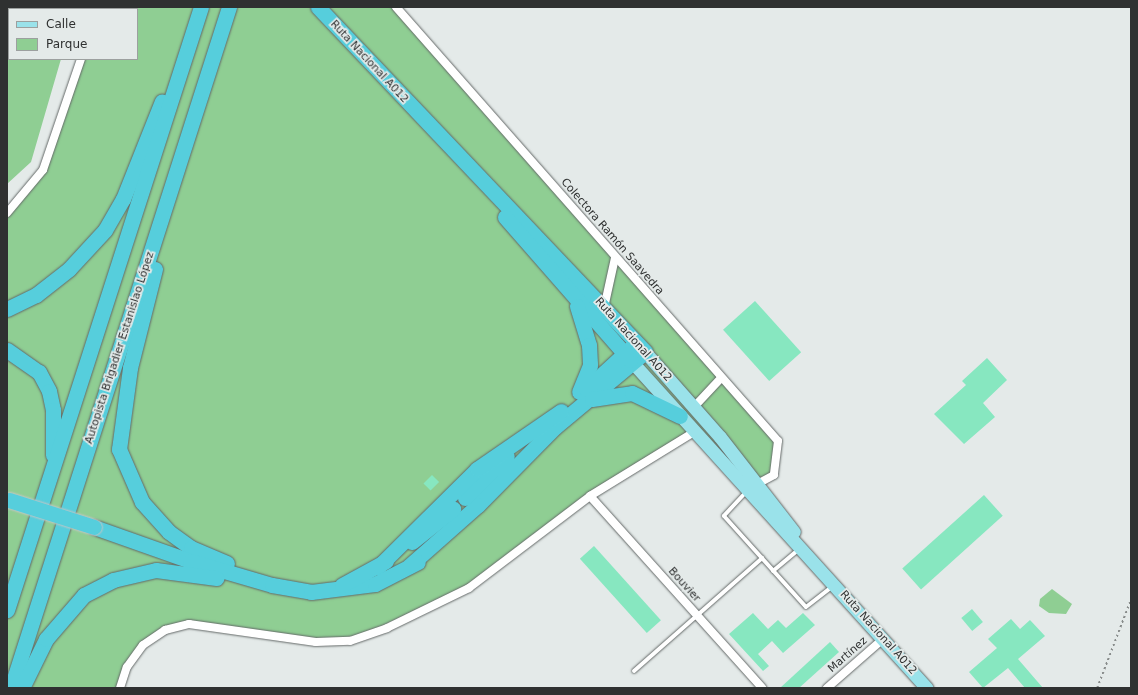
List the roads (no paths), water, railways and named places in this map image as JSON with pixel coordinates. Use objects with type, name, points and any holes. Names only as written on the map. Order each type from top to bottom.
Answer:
[{"type":"highway","points":[[7,610],[201,7]]},
{"type":"highway","name":"Autopista Brigadier Estanislao López","points":[[11,688],[229,7]]},
{"type":"highway","name":"Ruta Nacional A012","points":[[318,7],[420,118],[604,308],[640,348]]},
{"type":"highway","points":[[7,310],[36,295],[69,269],[105,230],[123,199],[193,31]]},
{"type":"highway","name":"Ruta Nacional A012","points":[[420,118],[628,358]]},
{"type":"highway","points":[[167,203],[167,222],[130,368],[119,448],[142,502],[169,532],[191,548],[272,585]]},
{"type":"highway","points":[[572,295],[584,322],[590,366],[579,402]]},
{"type":"highway","points":[[8,500],[272,585],[311,592],[375,584],[409,566],[519,465],[579,402],[640,348]]},
{"type":"highway","points":[[7,350],[39,372],[49,391],[54,410],[53,468]]},
{"type":"highway","points":[[378,567],[477,469],[579,402],[600,396],[632,393],[680,416]]},
{"type":"highway","points":[[519,465],[465,499],[521,440]]},
{"type":"highway","points":[[332,589],[378,567],[453,509],[426,542],[409,566]]},
{"type":"highway","points":[[22,688],[33,661],[61,619],[84,595],[113,580],[169,570],[256,588],[272,585]]},
{"type":"main road","name":"Ruta Nacional A012","points":[[640,348],[694,407],[752,488],[832,582],[927,688]]},
{"type":"main road","name":"Ruta Nacional A012","points":[[628,358],[694,432],[752,488]]},
{"type":"street","name":"Colectora Ramón Saavedra","points":[[396,7],[615,258],[778,441],[774,475],[752,488]]},
{"type":"street","points":[[7,213],[43,170],[81,60]]},
{"type":"street","points":[[604,308],[615,258]]},
{"type":"street","points":[[694,407],[721,378]]},
{"type":"street","points":[[120,688],[127,667],[142,644],[165,630],[189,624],[316,642],[350,641],[387,628],[470,588],[590,496],[694,432]]},
{"type":"street","name":"Bouvier","points":[[590,496],[762,688]]},
{"type":"street","name":"Martínez","points":[[827,688],[883,639]]},
{"type":"lane","points":[[752,488],[724,516],[806,607],[832,582]]},
{"type":"lane","points":[[774,571],[801,546]]},
{"type":"lane","points":[[634,671],[762,558]]}]
